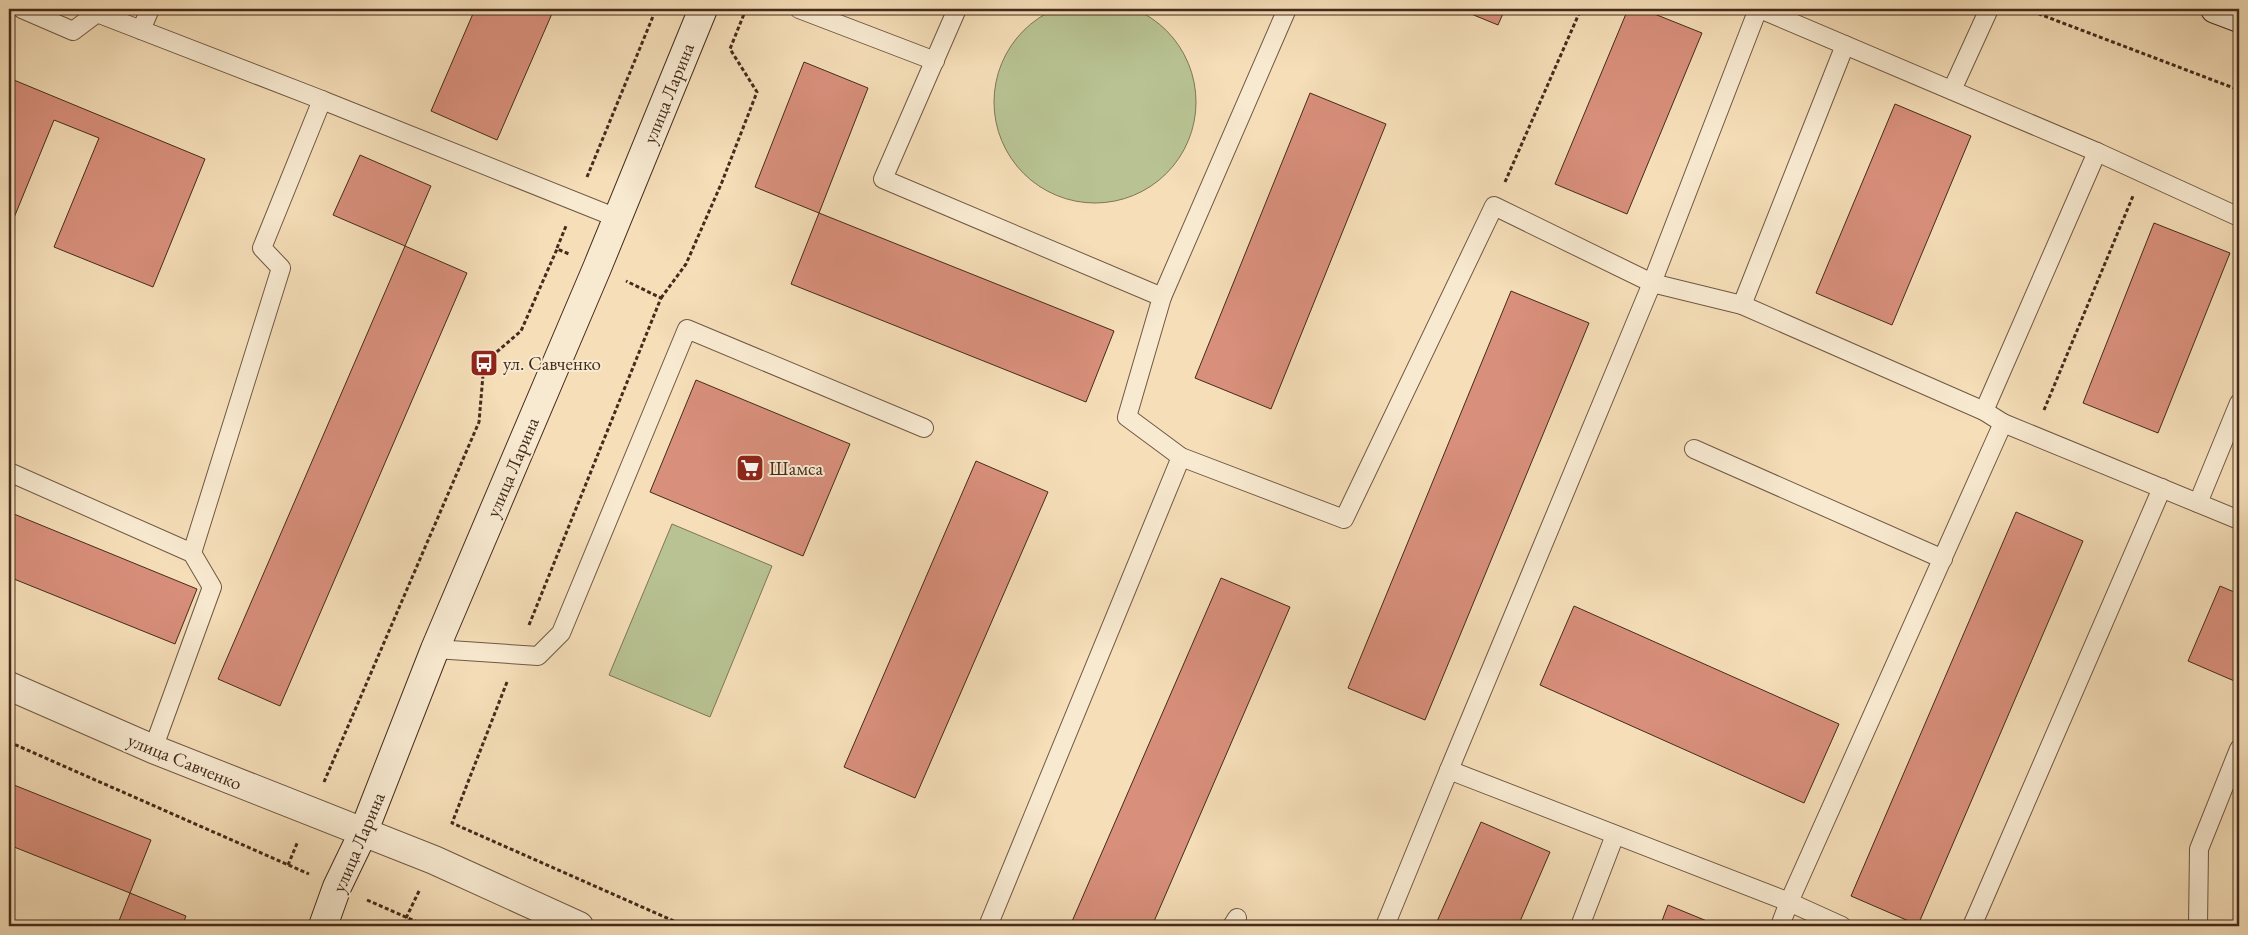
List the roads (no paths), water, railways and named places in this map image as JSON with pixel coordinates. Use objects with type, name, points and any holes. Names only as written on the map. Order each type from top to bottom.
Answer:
[{"type":"main road","name":"улица Ларина","points":[[323,926],[338,887],[363,833],[435,649],[597,268],[703,9]]},
{"type":"main road","points":[[2215,9],[2239,18]]},
{"type":"main road","name":"улица Савченко","points":[[9,686],[153,749],[434,860],[579,926]]},
{"type":"lane","points":[[22,9],[73,31],[97,13],[322,100],[617,218]]},
{"type":"lane","points":[[141,30],[150,9]]},
{"type":"lane","points":[[799,9],[935,61]]},
{"type":"lane","points":[[957,9],[883,179],[1162,297]]},
{"type":"lane","points":[[1287,9],[1162,297],[1127,417],[1181,457],[1344,519],[1494,206],[1652,283],[1742,305],[1984,411],[2004,423],[2033,436],[2239,520]]},
{"type":"lane","points":[[1385,926],[1652,283],[1759,9],[2097,152],[2239,217]]},
{"type":"lane","points":[[1952,90],[1989,9]]},
{"type":"lane","points":[[1742,305],[1845,45]]},
{"type":"lane","points":[[192,553],[281,268],[262,248],[322,100]]},
{"type":"lane","points":[[1984,411],[2097,152]]},
{"type":"lane","points":[[435,649],[538,656],[562,633],[687,329],[924,428]]},
{"type":"lane","points":[[2198,503],[2239,403]]},
{"type":"lane","points":[[1780,926],[1789,902],[2004,423]]},
{"type":"lane","points":[[1694,450],[1943,559]]},
{"type":"lane","points":[[988,926],[1181,457]]},
{"type":"lane","points":[[9,472],[192,553],[212,588],[153,749]]},
{"type":"lane","points":[[1972,926],[2162,488]]},
{"type":"lane","points":[[2198,926],[2199,849],[2239,749]]},
{"type":"lane","points":[[1449,770],[1789,902],[1842,926]]},
{"type":"lane","points":[[1580,926],[1615,835]]},
{"type":"place","name":"ул. Савченко","points":[[484,363]]},
{"type":"place","name":"Шамса","points":[[750,468]]}]
